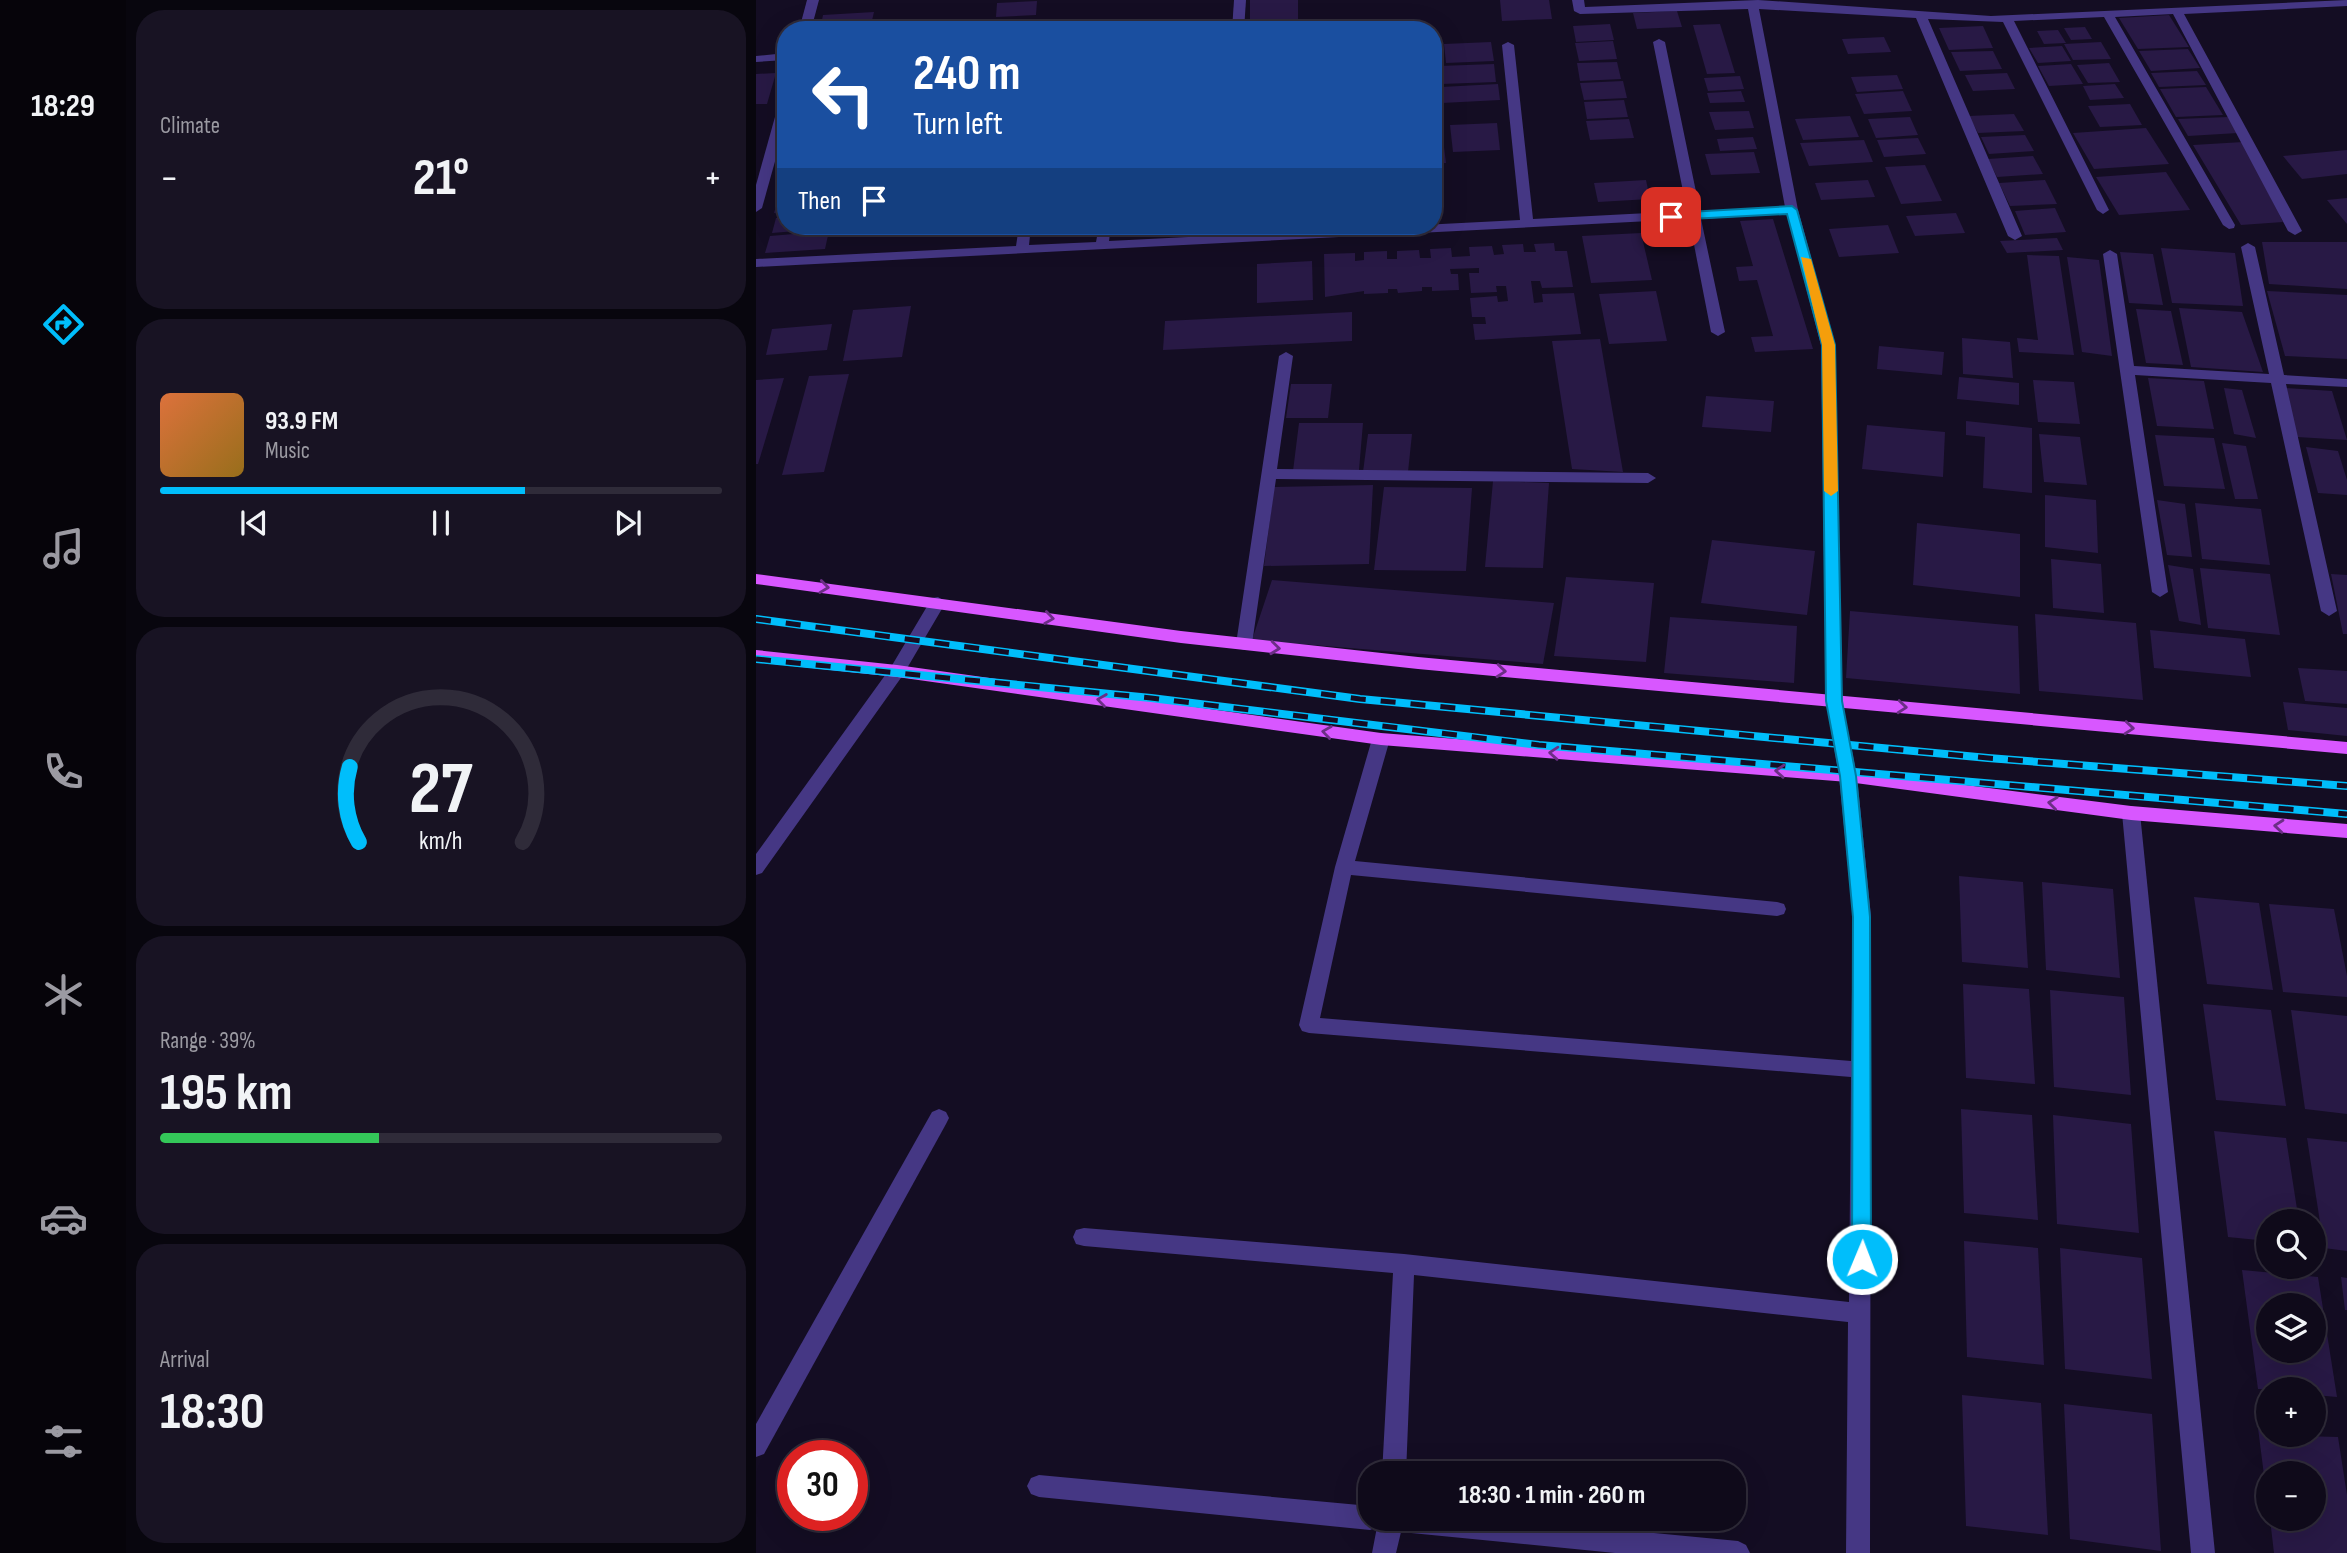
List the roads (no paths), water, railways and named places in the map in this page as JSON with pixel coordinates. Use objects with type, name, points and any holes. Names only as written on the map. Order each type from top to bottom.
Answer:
[{"type":"main road","points":[[756,579],[1244,644],[1418,663],[2347,748]]},
{"type":"main road","points":[[756,656],[897,671],[1381,739],[1848,776],[2131,813],[2347,833]]},
{"type":"street","points":[[807,21],[813,0]]},
{"type":"street","points":[[1239,21],[1240,0]]},
{"type":"street","points":[[1578,0],[1580,11],[1753,2],[2007,18],[2347,3]]},
{"type":"street","points":[[1753,2],[1792,210],[1828,345],[1834,701],[1848,776],[1862,917],[1858,1553]]},
{"type":"street","points":[[2177,12],[2295,231]]},
{"type":"street","points":[[1920,14],[2015,236]]},
{"type":"street","points":[[2108,14],[2229,225]]},
{"type":"street","points":[[2007,18],[2103,210]]},
{"type":"street","points":[[1658,42],[1718,332]]},
{"type":"street","points":[[1508,45],[1527,224]]},
{"type":"street","points":[[756,59],[777,57]]},
{"type":"street","points":[[756,208],[777,132]]},
{"type":"street","points":[[1442,226],[1792,210]]},
{"type":"street","points":[[1021,249],[1023,235]]},
{"type":"street","points":[[1102,245],[1104,235]]},
{"type":"street","points":[[756,263],[1102,245],[1201,235]]},
{"type":"street","points":[[2248,247],[2329,611]]},
{"type":"street","points":[[2110,254],[2160,592]]},
{"type":"street","points":[[1244,644],[1286,356]]},
{"type":"street","points":[[2129,370],[2347,383]]},
{"type":"street","points":[[1269,474],[1648,478]]},
{"type":"street","points":[[756,868],[897,671],[939,602]]},
{"type":"street","points":[[1381,739],[1344,867],[1309,1025],[1863,1070]]},
{"type":"street","points":[[2131,813],[2203,1553]]},
{"type":"street","points":[[1344,867],[1777,909]]},
{"type":"street","points":[[756,1446],[939,1118]]},
{"type":"street","points":[[1084,1237],[1405,1265],[1861,1313]]},
{"type":"street","points":[[1395,1461],[1405,1265]]},
{"type":"street","points":[[1039,1486],[1358,1517]]},
{"type":"street","points":[[1384,1553],[1389,1531]]},
{"type":"street","points":[[1514,1531],[1738,1553]]},
{"type":"railway","points":[[756,619],[1360,699],[1988,758],[2347,786]]},
{"type":"railway","points":[[756,659],[1151,698],[1539,745],[2347,814]]}]
